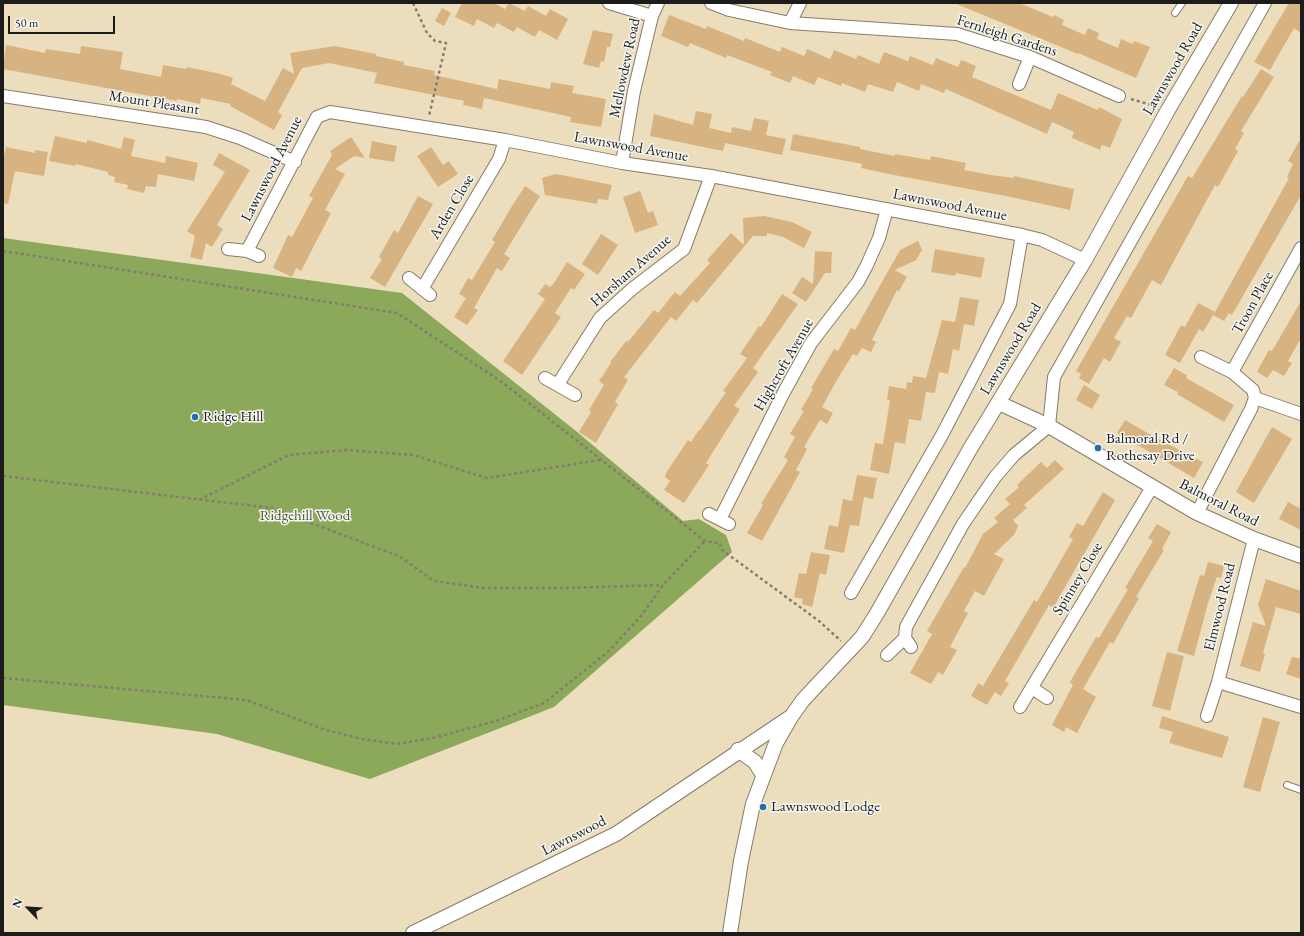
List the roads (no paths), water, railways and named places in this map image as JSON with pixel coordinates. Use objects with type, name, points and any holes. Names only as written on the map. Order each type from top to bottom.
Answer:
[{"type":"street","points":[[609,3],[652,16]]},
{"type":"street","name":"Mellowdew Road","points":[[622,164],[634,91],[652,16],[658,3]]},
{"type":"street","name":"Fernleigh Gardens","points":[[711,3],[729,10],[790,23],[957,34],[1030,57],[1119,96]]},
{"type":"street","points":[[790,23],[800,3]]},
{"type":"street","name":"Lawnswood Road","points":[[803,700],[862,637],[876,615],[970,449],[1085,260],[1168,110],[1231,3]]},
{"type":"street","points":[[887,655],[908,642],[906,627],[963,524],[996,477],[1014,455],[1049,426],[1054,376],[1265,3]]},
{"type":"street","points":[[1019,84],[1030,57]]},
{"type":"street","name":"Mount Pleasant","points":[[3,96],[206,127],[240,138],[295,162]]},
{"type":"street","name":"Lawnswood Avenue","points":[[247,251],[295,162],[317,117],[323,113],[330,112],[505,140],[622,164],[711,176],[1022,235],[1042,240],[1085,260]]},
{"type":"street","name":"Arden Close","points":[[409,278],[426,292],[499,159],[505,140]]},
{"type":"street","name":"Horsham Avenue","points":[[558,384],[600,318],[632,289],[684,249],[711,176]]},
{"type":"street","name":"Highcroft Avenue","points":[[709,514],[725,522],[784,392],[811,343],[858,282],[867,265],[880,238],[887,209]]},
{"type":"street","points":[[851,593],[942,434],[1010,304],[1022,235]]},
{"type":"street","name":"Troon Place","points":[[1232,372],[1301,248]]},
{"type":"street","points":[[228,249],[247,251],[259,256]]},
{"type":"street","points":[[1197,513],[1251,409],[1255,398],[1253,390],[1232,372],[1202,356]]},
{"type":"street","points":[[545,378],[575,395]]},
{"type":"street","points":[[1255,398],[1301,414]]},
{"type":"street","name":"Balmoral Road","points":[[999,403],[1049,426],[1197,513],[1254,540],[1301,556]]},
{"type":"street","name":"Spinney Close","points":[[1020,707],[1152,487]]},
{"type":"street","name":"Elmwood Road","points":[[1206,716],[1218,682],[1254,540]]},
{"type":"street","points":[[1218,682],[1301,707]]},
{"type":"street","points":[[1032,688],[1047,698]]},
{"type":"street","name":"Lawnswood","points":[[730,933],[740,861],[753,804],[776,743],[803,700]]},
{"type":"street","name":"Lawnswood","points":[[413,933],[616,834],[738,750],[791,717]]},
{"type":"street","points":[[738,750],[755,762],[763,775]]},
{"type":"lane","points":[[1175,13],[1182,3]]},
{"type":"lane","points":[[1287,785],[1301,789]]},
{"type":"place","name":"Ridge Hill","points":[[195,417]]},
{"type":"place","name":"Balmoral Rd / Rothesay Drive","points":[[1098,448]]},
{"type":"place","name":"Lawnswood Lodge","points":[[763,807]]},
{"type":"park label","name":"Ridgehill Wood","points":[[305,516]]}]
